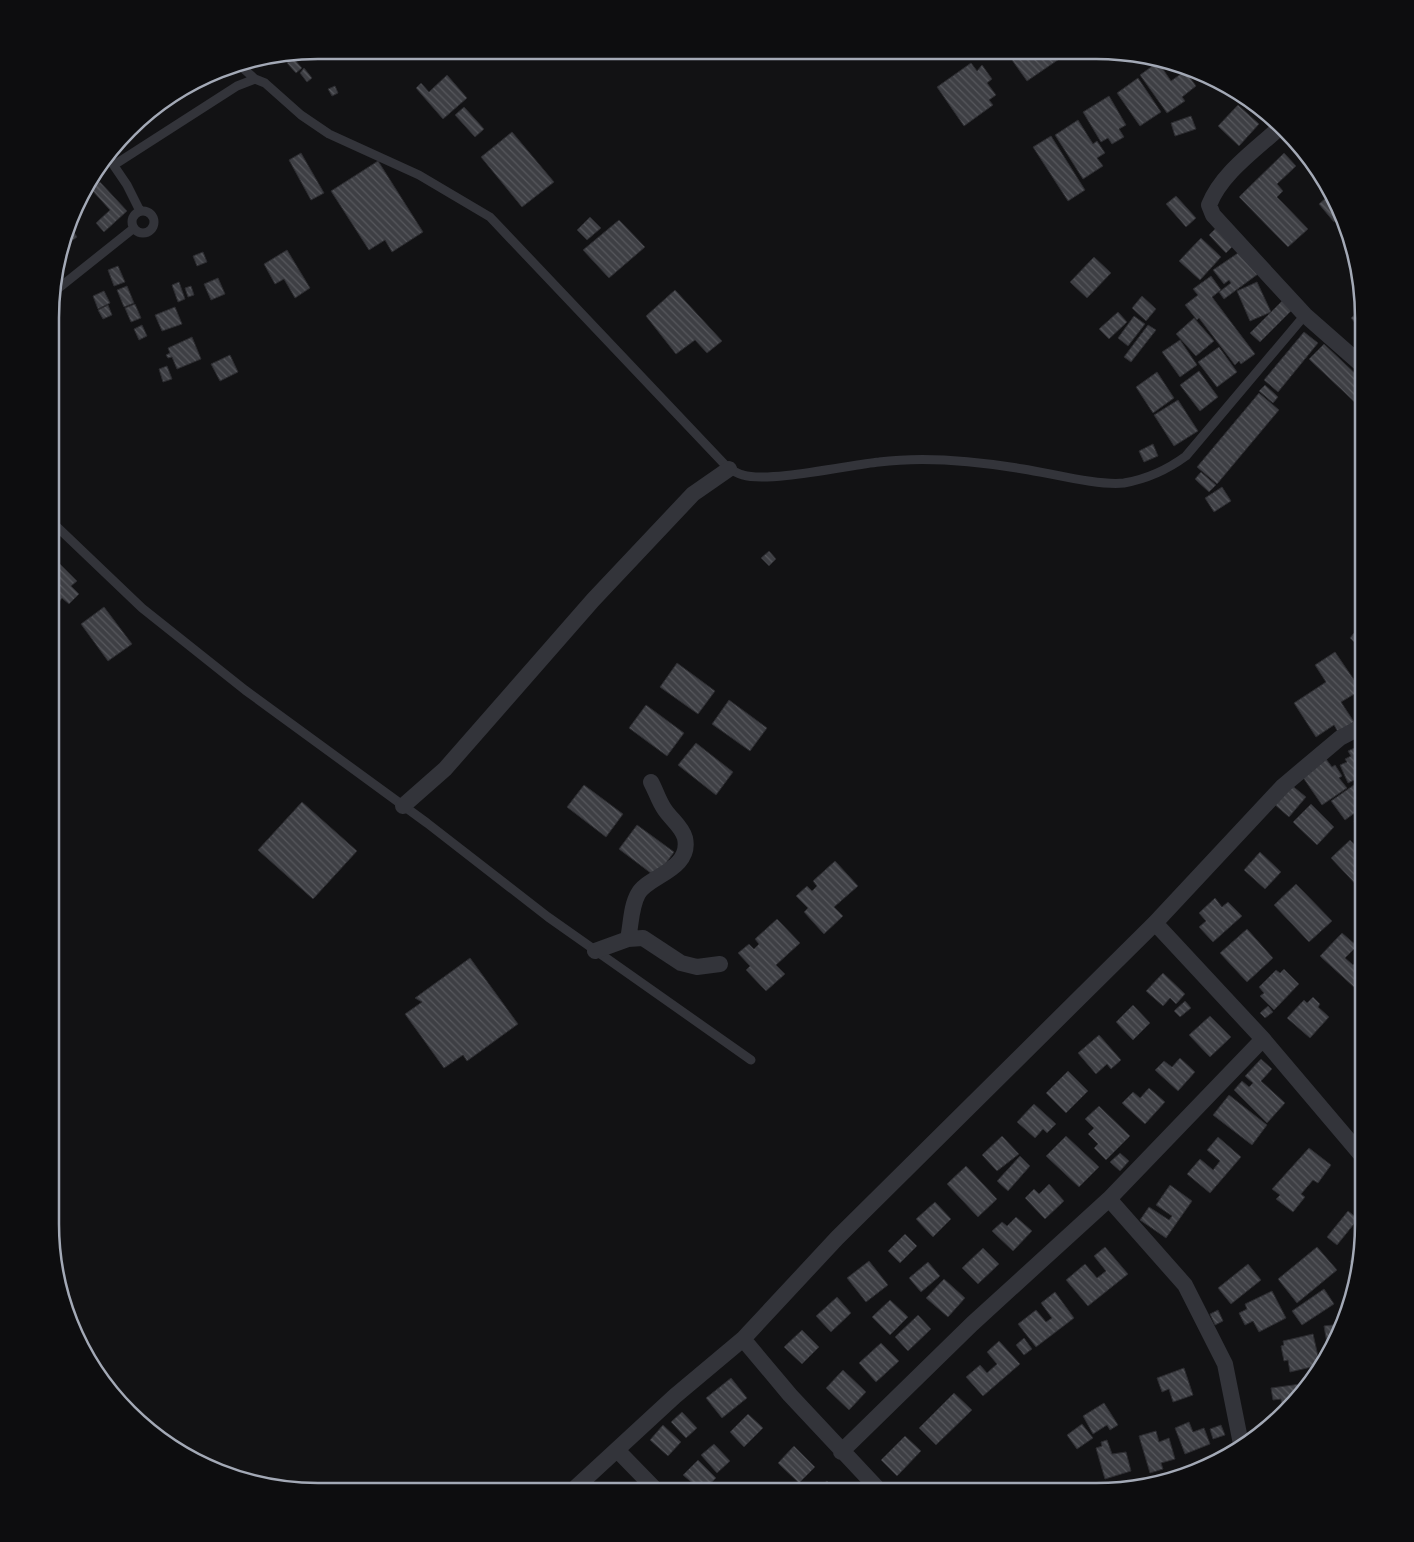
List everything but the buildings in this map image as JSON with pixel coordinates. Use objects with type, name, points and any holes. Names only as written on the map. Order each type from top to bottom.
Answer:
[{"type":"street","points":[[1275,131],[1224,180],[1214,193],[1209,205],[1213,215],[1305,315],[1355,358]]},
{"type":"street","points":[[403,806],[445,769],[593,600],[693,494],[729,469]]},
{"type":"street","points":[[582,1483],[675,1396],[743,1339],[837,1238],[1156,923],[1283,786],[1340,738],[1355,730]]},
{"type":"street","points":[[628,939],[637,895],[644,885],[671,870],[684,853],[686,839],[679,826],[664,809],[652,782]]},
{"type":"street","points":[[1156,923],[1263,1039],[1355,1146]]},
{"type":"street","points":[[595,951],[628,939],[643,938],[681,963],[697,967],[720,964]]},
{"type":"street","points":[[841,1452],[972,1324],[1109,1199],[1263,1039]]},
{"type":"street","points":[[1109,1199],[1185,1285],[1226,1364],[1240,1440]]},
{"type":"street","points":[[743,1339],[841,1452],[871,1483]]},
{"type":"street","points":[[618,1451],[648,1483]]},
{"type":"lane","points":[[244,70],[255,79],[265,83],[301,116],[329,134],[419,175],[490,217],[729,469],[744,476],[770,476],[881,461],[940,460],[993,464],[1082,479],[1123,483],[1152,476],[1170,468],[1186,456],[1305,315]]},
{"type":"lane","points":[[111,161],[237,86],[255,79]]},
{"type":"lane","points":[[111,161],[127,185],[140,211],[152,215],[154,219],[152,227],[141,233],[134,228],[132,220],[140,211]]},
{"type":"lane","points":[[61,286],[134,228]]},
{"type":"lane","points":[[59,529],[172,634],[595,951],[751,1060]]}]
